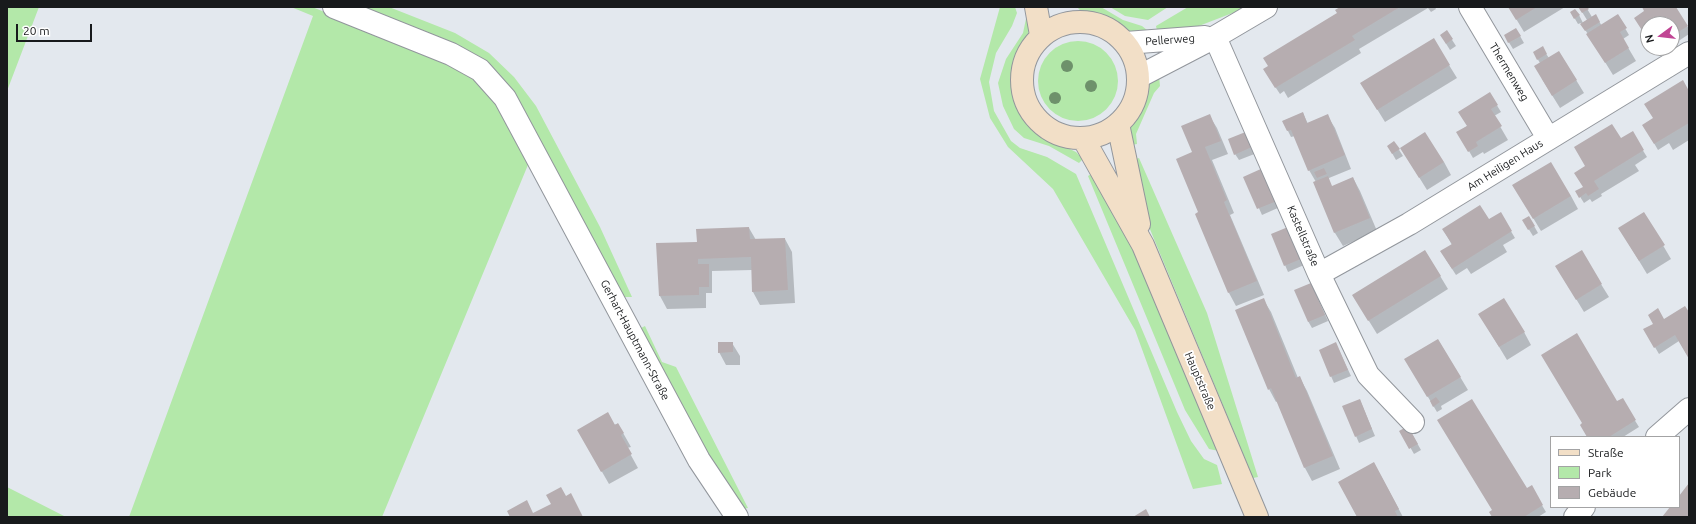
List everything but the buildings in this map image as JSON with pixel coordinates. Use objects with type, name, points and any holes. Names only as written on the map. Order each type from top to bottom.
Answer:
[{"type":"main road","points":[[1036,7],[1041,36]]},
{"type":"main road","points":[[1074,14],[1112,31],[1126,43],[1136,64],[1138,77],[1136,95],[1130,111],[1118,124],[1103,134],[1082,138],[1062,136],[1044,126],[1030,111],[1022,91],[1022,71],[1029,51],[1041,36],[1074,14]]},
{"type":"main road","name":"Hauptstraße","points":[[1118,124],[1143,245]]},
{"type":"main road","name":"Hauptstraße","points":[[1082,138],[1143,245],[1257,517]]},
{"type":"street","name":"Gerhart-Hauptmann-Straße","points":[[334,7],[451,54],[480,70],[505,98],[539,158],[699,460],[737,517]]},
{"type":"street","name":"Pellerweg","points":[[1138,77],[1214,37],[1266,7]]},
{"type":"street","name":"Thermenweg","points":[[1470,7],[1548,138]]},
{"type":"street","name":"Pellerweg","points":[[1126,43],[1214,37]]},
{"type":"street","name":"Kastellstraße","points":[[1214,37],[1320,274],[1368,374],[1413,422]]},
{"type":"street","name":"Am Heiligen Haus","points":[[1320,274],[1409,224],[1689,53]]},
{"type":"street","points":[[1658,436],[1689,409]]},
{"type":"street","points":[[1575,517],[1583,508]]},
{"type":"green space","points":[[7,7],[39,7],[7,91]]},
{"type":"green space","points":[[291,7],[312,7],[446,60],[475,77],[499,101],[530,160],[382,517],[129,517],[313,16]]},
{"type":"green space","points":[[356,7],[389,7],[455,33],[489,53],[514,77],[536,106],[600,227],[632,297],[621,297],[511,93]]},
{"type":"green space","points":[[1000,7],[1015,7],[1017,13],[1012,26],[996,53],[989,82],[994,111],[1011,141],[1020,148],[1047,157],[1076,174],[1177,412],[1191,441],[1204,459],[1217,465],[1222,484],[1193,489],[1135,330],[1053,189],[1008,147],[990,118],[980,79]]},
{"type":"green space","points":[[1077,7],[1101,7],[1123,20],[1142,26],[1147,30],[1148,34],[1133,37],[1113,25],[1083,13]]},
{"type":"green space","points":[[1110,7],[1168,7],[1148,20],[1125,16]]},
{"type":"green space","points":[[1188,7],[1244,7],[1243,9],[1191,29],[1158,35],[1156,26]]},
{"type":"green space","points":[[1031,13],[1028,37],[1019,55],[1012,77],[1015,99],[1025,121],[1040,135],[1076,152],[1083,159],[1079,163],[1049,146],[1024,138],[1014,129],[1003,106],[998,83],[1006,59],[1023,33],[1027,14]]},
{"type":"green space","points":[[1070,41],[1086,41],[1107,52],[1118,73],[1118,89],[1107,110],[1086,121],[1070,121],[1056,115],[1049,110],[1044,103],[1038,89],[1038,73],[1044,59],[1049,52],[1056,47]]},
{"type":"green space","points":[[1159,76],[1160,86],[1154,93],[1136,134],[1137,144],[1126,146],[1126,133],[1144,98],[1148,83]]},
{"type":"green space","points":[[1139,158],[1207,313],[1258,477],[1253,478],[1142,210],[1128,161]]},
{"type":"green space","points":[[1096,171],[1115,203],[1219,451],[1209,449],[1185,410],[1088,176]]},
{"type":"green space","points":[[645,326],[662,362],[676,367],[748,508],[737,510],[637,333]]},
{"type":"green space","points":[[7,487],[66,517],[7,517]]}]
